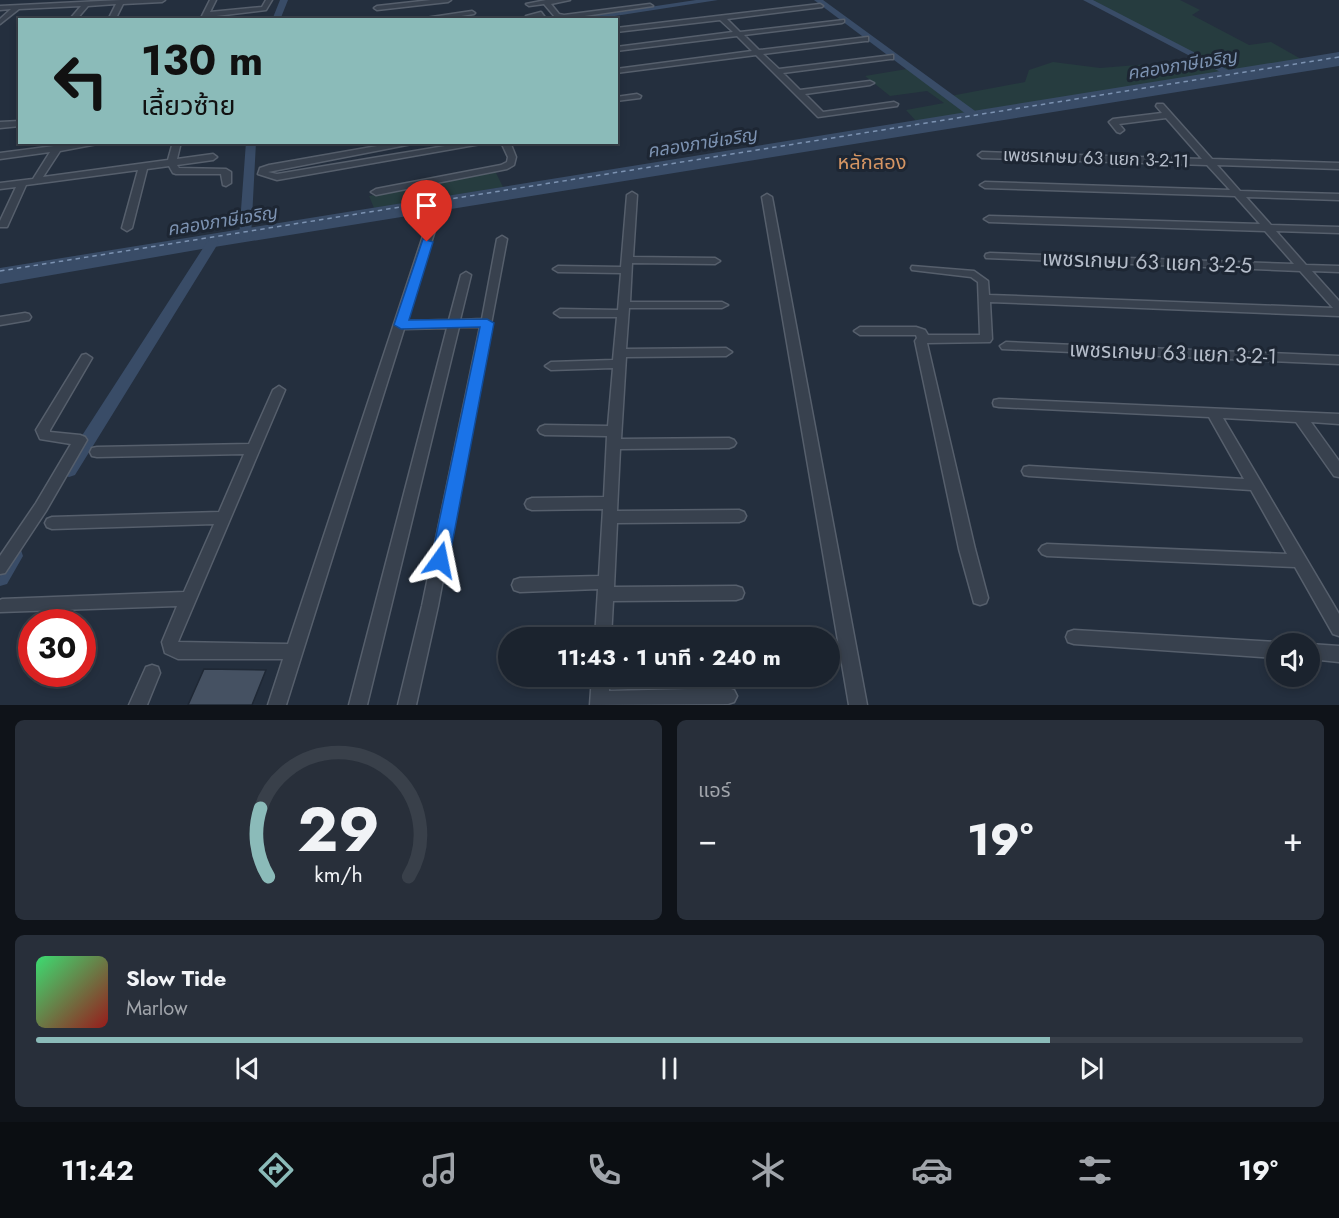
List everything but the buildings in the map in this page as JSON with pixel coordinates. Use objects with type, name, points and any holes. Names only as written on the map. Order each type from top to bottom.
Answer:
[{"type":"street","points":[[0,22],[27,0]]},
{"type":"street","points":[[0,8],[162,0]]},
{"type":"street","points":[[204,17],[213,0]]},
{"type":"street","points":[[204,17],[264,9],[269,0]]},
{"type":"street","points":[[376,8],[448,0]]},
{"type":"street","points":[[536,16],[528,2],[567,0]]},
{"type":"street","points":[[112,18],[121,2]]},
{"type":"street","points":[[546,2],[557,16],[564,17],[650,6]]},
{"type":"street","points":[[74,18],[86,4]]},
{"type":"street","points":[[618,30],[820,6]]},
{"type":"street","points":[[432,18],[472,13]]},
{"type":"street","points":[[722,18],[821,115],[894,104]]},
{"type":"street","points":[[618,49],[842,21]]},
{"type":"street","points":[[618,70],[865,39]]},
{"type":"street","points":[[777,72],[890,57]]},
{"type":"street","points":[[798,93],[870,83]]},
{"type":"street","points":[[618,99],[637,96]]},
{"type":"street","points":[[1160,106],[1339,310]]},
{"type":"street","points":[[1120,130],[1112,123],[1149,115],[1167,115]]},
{"type":"street","points":[[0,125],[18,123]]},
{"type":"street","points":[[0,156],[81,144]]},
{"type":"street","points":[[177,144],[172,163],[176,171],[223,171],[226,172],[226,183]]},
{"type":"street","points":[[407,144],[269,168],[263,170],[263,174],[277,177],[476,144]]},
{"type":"street","points":[[376,192],[504,167],[511,163],[513,157],[506,144]]},
{"type":"street","points":[[37,180],[58,146]]},
{"type":"street","name":"เพชรเกษม 63 แยก 3-2-11","points":[[982,154],[1339,166]]},
{"type":"street","points":[[0,186],[213,157]]},
{"type":"street","points":[[127,228],[143,167]]},
{"type":"street","points":[[3,225],[23,182]]},
{"type":"street","points":[[985,185],[1339,196]]},
{"type":"street","points":[[604,627],[619,358],[632,195]]},
{"type":"street","points":[[766,196],[858,705]]},
{"type":"street","points":[[989,219],[1339,230]]},
{"type":"street","points":[[277,705],[433,221]]},
{"type":"street","points":[[407,705],[430,606],[502,239]]},
{"type":"street","name":"เพชรเกษม 63 แยก 3-2-5","points":[[990,256],[1339,269]]},
{"type":"street","points":[[558,269],[715,261]]},
{"type":"street","points":[[916,268],[980,276],[984,298],[987,339],[924,338]]},
{"type":"street","points":[[358,705],[466,275]]},
{"type":"street","points":[[984,298],[1339,310]]},
{"type":"street","points":[[560,313],[722,304]]},
{"type":"street","points":[[0,321],[25,317]]},
{"type":"street","points":[[401,325],[487,323]]},
{"type":"street","points":[[860,331],[915,331],[921,333],[924,338]]},
{"type":"street","points":[[924,338],[921,341],[980,598]]},
{"type":"street","name":"เพชรเกษม 63 แยก 3-2-1","points":[[1006,346],[1339,360]]},
{"type":"street","points":[[551,366],[619,358],[726,352]]},
{"type":"street","points":[[0,568],[41,507],[80,440],[45,436],[43,430],[86,358]]},
{"type":"street","points":[[279,390],[170,642],[171,648],[189,651],[295,652]]},
{"type":"street","points":[[999,403],[1339,419]]},
{"type":"street","points":[[1213,413],[1339,629]]},
{"type":"street","points":[[1300,417],[1339,472]]},
{"type":"street","points":[[545,430],[614,438],[729,443]]},
{"type":"street","points":[[97,452],[254,449]]},
{"type":"street","points":[[1029,471],[1254,485]]},
{"type":"street","points":[[532,504],[739,516]]},
{"type":"street","points":[[52,523],[224,518]]},
{"type":"street","points":[[1047,550],[1299,561]]},
{"type":"street","points":[[520,585],[736,593]]},
{"type":"street","points":[[2,606],[189,599]]},
{"type":"street","points":[[1074,637],[1266,649]]},
{"type":"street","points":[[1320,653],[1339,654]]},
{"type":"street","points":[[138,705],[152,673]]},
{"type":"street","points":[[600,687],[599,702],[729,696]]},
{"type":"green space","points":[[1093,0],[1180,0],[1200,10],[1192,15],[1249,45],[1271,42],[1301,59],[916,121],[906,110],[944,103],[927,91],[890,96],[865,76],[907,69],[945,97],[1025,82],[1029,70],[1053,62],[1100,68],[1199,60]]},
{"type":"green space","points":[[495,171],[503,187],[374,208],[369,196]]},
{"type":"water","points":[[1339,52],[1339,66],[202,249],[0,284],[0,268]]},
{"type":"waterway","points":[[277,18],[284,0]]},
{"type":"waterway","points":[[582,18],[714,0]]},
{"type":"waterway","points":[[818,0],[978,118]]},
{"type":"waterway","name":"คลองภาษีเจริญ","points":[[1087,0],[1235,76]]},
{"type":"waterway","name":"คลองภาษีเจริญ","points":[[245,237],[251,144]]},
{"type":"waterway","name":"คลองภาษีเจริญ","points":[[69,470],[213,242]]},
{"type":"waterway","points":[[0,578],[14,556]]},
{"type":"ferry route","points":[[0,271],[1339,57]]},
{"type":"district","name":"หลักสอง","points":[[872,162]]},
{"type":"route","points":[[427,242],[401,325],[487,323],[440,560]]}]
